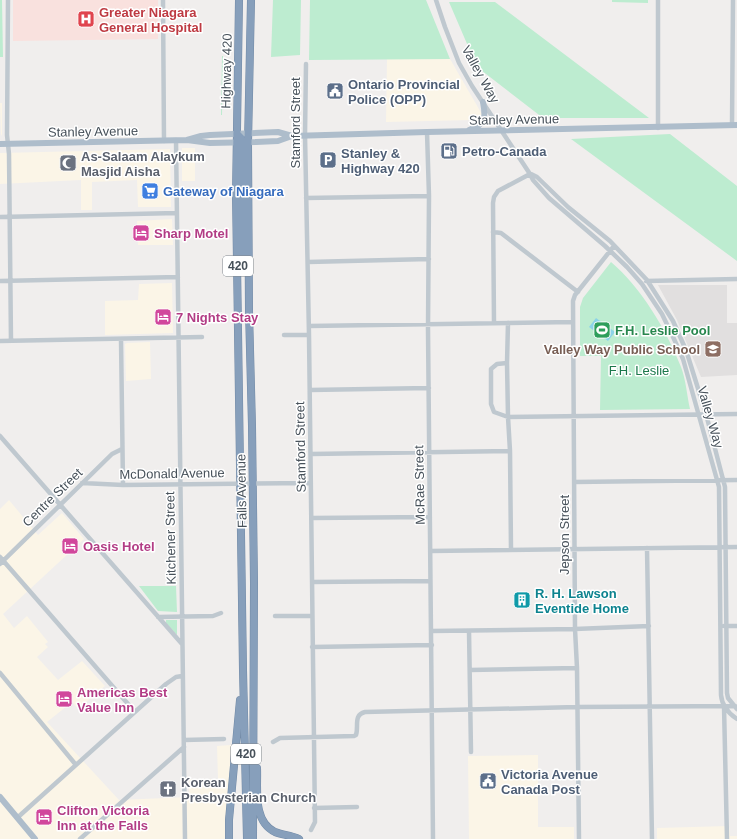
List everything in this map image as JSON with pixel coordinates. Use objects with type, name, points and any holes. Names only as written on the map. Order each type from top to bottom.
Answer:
[{"type":"highway","name":"Highway 420","points":[[239,0],[237,134],[242,143],[248,134],[250,0]]},
{"type":"highway","name":"Falls Avenue","points":[[242,143],[250,350],[253,483],[253,839]]},
{"type":"highway","name":"Falls Avenue","points":[[242,143],[240,483],[242,670],[247,839]]},
{"type":"highway","points":[[229,839],[229,820],[242,670]]},
{"type":"highway","points":[[253,726],[257,748],[258,810],[262,819],[269,828],[275,832],[299,839]]},
{"type":"main road","points":[[464,131],[476,128],[483,121],[485,112],[483,102]]},
{"type":"main road","name":"Stanley Avenue","points":[[0,144],[176,140],[210,143],[242,143],[278,141],[292,136],[305,135],[658,128],[735,125]]},
{"type":"main road","name":"Stanley Avenue","points":[[187,140],[202,136],[278,132],[292,136]]},
{"type":"main road","points":[[0,797],[35,839]]},
{"type":"street","points":[[8,0],[7,135],[9,144],[11,341]]},
{"type":"street","points":[[164,0],[164,141]]},
{"type":"street","name":"Valley Way","points":[[436,0],[457,58],[472,86],[533,180],[553,202],[610,251],[642,284],[662,314],[683,359],[700,414],[718,481],[720,495],[721,702],[724,706],[727,839]]},
{"type":"street","points":[[658,0],[658,128]]},
{"type":"street","points":[[734,0],[735,125]]},
{"type":"street","name":"Stamford Street","points":[[306,64],[305,135],[312,518],[314,808],[314,822],[311,830]]},
{"type":"street","name":"McRae Street","points":[[427,132],[429,196],[428,324],[433,839]]},
{"type":"street","name":"Kitchener Street","points":[[176,140],[185,839]]},
{"type":"street","points":[[494,323],[494,197],[498,190],[530,174]]},
{"type":"street","name":"Valley Way","points":[[530,174],[537,177],[557,198],[614,246],[647,280],[680,336],[694,374],[724,481],[726,496],[727,693],[728,698],[736,707]]},
{"type":"street","points":[[306,198],[429,196]]},
{"type":"street","points":[[0,217],[178,213]]},
{"type":"street","points":[[493,232],[501,233],[578,292]]},
{"type":"street","name":"Jepson Street","points":[[579,839],[577,668],[575,629],[573,302],[575,296],[614,246]]},
{"type":"street","points":[[308,262],[429,259]]},
{"type":"street","points":[[0,281],[178,277]]},
{"type":"street","points":[[642,284],[647,280],[737,280]]},
{"type":"street","points":[[309,326],[572,322]]},
{"type":"street","points":[[508,323],[507,363],[511,550]]},
{"type":"street","points":[[284,335],[309,335]]},
{"type":"street","points":[[0,341],[202,337]]},
{"type":"street","points":[[121,339],[123,485]]},
{"type":"street","points":[[507,363],[497,364],[491,369],[491,404],[494,412],[508,417],[737,414]]},
{"type":"street","points":[[310,390],[429,388]]},
{"type":"street","points":[[0,436],[182,644]]},
{"type":"street","name":"Centre Street","points":[[1,560],[112,454],[122,449]]},
{"type":"street","points":[[311,454],[510,451]]},
{"type":"street","points":[[574,482],[737,480]]},
{"type":"street","name":"McDonald Avenue","points":[[82,483],[123,485],[311,483]]},
{"type":"street","points":[[312,518],[430,517]]},
{"type":"street","points":[[430,551],[737,547]]},
{"type":"street","points":[[647,548],[652,839]]},
{"type":"street","points":[[1,560],[135,712]]},
{"type":"street","points":[[312,582],[430,581]]},
{"type":"street","points":[[158,617],[213,616],[222,613]]},
{"type":"street","points":[[275,616],[312,616]]},
{"type":"street","points":[[431,631],[575,629],[649,626]]},
{"type":"street","points":[[720,626],[737,626]]},
{"type":"street","points":[[469,630],[471,752]]},
{"type":"street","points":[[312,647],[432,645]]},
{"type":"street","points":[[470,670],[577,668]]},
{"type":"street","points":[[0,673],[76,765]]},
{"type":"street","points":[[17,818],[166,684],[176,677],[182,676]]},
{"type":"street","points":[[273,742],[280,738],[354,736],[357,732],[357,719],[360,713],[365,712],[432,711],[470,708],[650,706],[736,707]]},
{"type":"street","points":[[724,706],[737,719]]},
{"type":"street","points":[[184,740],[224,739]]},
{"type":"street","points":[[80,839],[184,747]]},
{"type":"street","points":[[314,808],[357,807]]},
{"type":"shaded area","name":"Greater Niagara General Hospital","points":[[13,0],[158,0],[158,39],[13,41]]},
{"type":"shaded area","points":[[387,59],[450,59],[483,116],[472,120],[386,122]]},
{"type":"shaded area","points":[[0,103],[2,103],[1,136]]},
{"type":"shaded area","points":[[182,148],[195,148],[195,181],[182,181]]},
{"type":"shaded area","points":[[170,149],[171,207],[138,207],[137,180],[92,182],[92,210],[81,210],[81,180],[0,184],[0,153]]},
{"type":"shaded area","points":[[172,219],[173,245],[138,245],[137,221]]},
{"type":"shaded area","points":[[172,283],[173,333],[105,335],[105,301],[138,300],[139,284]]},
{"type":"shaded area","name":"Valley Way Public School","points":[[658,285],[727,285],[727,323],[737,323],[737,375],[701,377],[677,320]]},
{"type":"shaded area","points":[[150,342],[151,379],[126,381],[125,344]]},
{"type":"shaded area","points":[[9,500],[38,535],[62,513],[84,539],[3,614],[14,628],[27,616],[48,642],[45,644],[48,647],[37,657],[58,680],[82,661],[105,686],[78,709],[72,702],[47,722],[119,800],[189,797],[189,779],[218,779],[217,746],[231,745],[226,839],[0,839],[0,509]]},
{"type":"shaded area","points":[[538,755],[538,827],[574,827],[574,839],[469,839],[468,756]]},
{"type":"shaded area","points":[[729,826],[730,836],[737,836],[737,839],[657,839],[657,828]]},
{"type":"green space","points":[[0,0],[2,0],[3,57],[0,57]]},
{"type":"green space","points":[[273,0],[301,0],[300,55],[271,57]]},
{"type":"green space","points":[[310,0],[426,0],[450,59],[309,60]]},
{"type":"green space","points":[[612,0],[648,0],[648,3],[612,2]]},
{"type":"green space","points":[[449,2],[495,2],[649,118],[543,118],[477,67]]},
{"type":"green space","points":[[222,56],[223,56],[221,115]]},
{"type":"green space","points":[[670,134],[737,186],[737,261],[571,139]]},
{"type":"green space","name":"F.H. Leslie","points":[[611,262],[633,284],[661,325],[683,372],[690,409],[600,410],[601,356],[580,356],[580,307],[583,298]]},
{"type":"green space","points":[[139,586],[176,586],[177,612],[158,611]]},
{"type":"green space","points":[[166,620],[177,620],[177,635],[166,623]]},
{"type":"water","name":"F.H. Leslie Pool","points":[[596,318],[615,332],[608,341],[589,327]]},
{"type":"place","name":"Greater Niagara General Hospital","points":[[86,19]]},
{"type":"place","name":"Ontario Provincial Police (OPP)","points":[[335,91]]},
{"type":"place","name":"Petro-Canada","points":[[449,151]]},
{"type":"place","name":"Stanley & Highway 420","points":[[328,160]]},
{"type":"place","name":"As-Salaam Alaykum Masjid Aisha","points":[[68,163]]},
{"type":"place","name":"Gateway of Niagara","points":[[150,191]]},
{"type":"place","name":"Sharp Motel","points":[[141,233]]},
{"type":"place","name":"7 Nights Stay","points":[[163,317]]},
{"type":"place","name":"F.H. Leslie Pool","points":[[602,330]]},
{"type":"place","name":"Valley Way Public School","points":[[713,349]]},
{"type":"place","name":"Oasis Hotel","points":[[70,546]]},
{"type":"place","name":"R. H. Lawson Eventide Home","points":[[522,600]]},
{"type":"place","name":"Americas Best Value Inn","points":[[64,699]]},
{"type":"place","name":"Victoria Avenue Canada Post","points":[[488,781]]},
{"type":"place","name":"Korean Presbysterian Church","points":[[168,789]]},
{"type":"place","name":"Clifton Victoria Inn at the Falls","points":[[44,817]]}]
